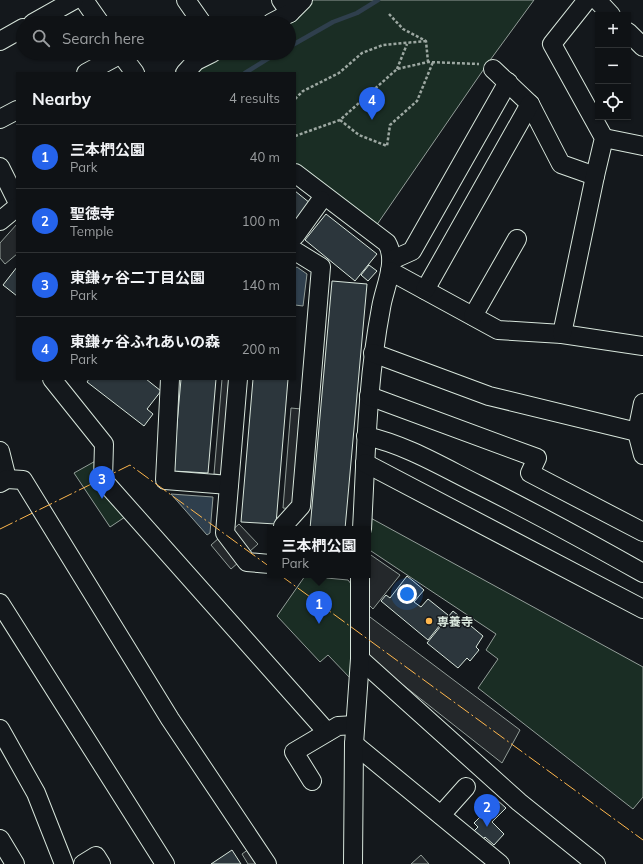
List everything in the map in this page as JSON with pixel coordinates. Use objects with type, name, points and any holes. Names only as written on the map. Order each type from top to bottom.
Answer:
[{"type":"street","points":[[186,0],[197,16]]},
{"type":"street","points":[[277,16],[285,7],[303,0]]},
{"type":"street","points":[[562,334],[604,138],[552,44],[587,0]]},
{"type":"street","points":[[596,0],[608,12]]},
{"type":"street","points":[[49,16],[83,1],[95,16]]},
{"type":"street","points":[[0,41],[16,32]]},
{"type":"street","points":[[631,35],[643,47]]},
{"type":"street","points":[[88,72],[109,60]]},
{"type":"street","points":[[125,60],[134,72]]},
{"type":"street","points":[[186,72],[198,60]]},
{"type":"street","points":[[493,69],[530,104],[561,164],[595,176]]},
{"type":"street","points":[[391,265],[412,251],[508,82]]},
{"type":"street","points":[[425,290],[530,104]]},
{"type":"street","points":[[0,119],[16,111]]},
{"type":"street","points":[[604,138],[643,146]]},
{"type":"street","points":[[0,167],[16,199]]},
{"type":"street","points":[[296,174],[388,243],[392,251],[391,265],[373,353],[366,436],[362,526]]},
{"type":"street","points":[[296,235],[321,200]]},
{"type":"street","points":[[0,221],[16,208]]},
{"type":"street","points":[[473,316],[517,239]]},
{"type":"street","points":[[283,526],[301,506],[321,267],[296,251]]},
{"type":"street","points":[[391,265],[425,290],[498,330],[562,334],[643,346]]},
{"type":"street","points":[[373,353],[489,396],[637,432]]},
{"type":"street","points":[[53,380],[104,444],[102,480],[327,732]]},
{"type":"street","points":[[170,380],[164,480],[229,485]]},
{"type":"street","points":[[238,380],[225,533],[247,562],[267,564]]},
{"type":"street","points":[[369,396],[537,458],[530,473],[643,532]]},
{"type":"street","points":[[643,403],[637,432],[643,454]]},
{"type":"street","points":[[366,436],[378,439],[429,459],[572,532],[643,573]]},
{"type":"street","points":[[0,451],[4,481],[23,480],[170,719],[267,864]]},
{"type":"street","points":[[365,463],[643,609]]},
{"type":"street","points":[[355,863],[354,744],[360,659],[360,578]]},
{"type":"street","points":[[0,603],[165,864]]},
{"type":"street","points":[[360,659],[519,802],[596,864]]},
{"type":"street","points":[[312,781],[294,752],[338,726],[355,725]]},
{"type":"street","points":[[0,729],[36,793],[64,864]]},
{"type":"street","points":[[354,744],[500,864]]},
{"type":"street","points":[[441,815],[466,787]]},
{"type":"street","points":[[0,839],[15,864]]},
{"type":"street","points":[[83,864],[96,856],[101,864]]},
{"type":"path","points":[[389,14],[403,29],[426,41]]},
{"type":"path","points":[[296,98],[303,91],[339,73],[362,53],[383,45],[407,44],[426,41]]},
{"type":"path","points":[[426,41],[428,62]]},
{"type":"path","points":[[296,136],[340,120],[397,69],[407,44]]},
{"type":"path","points":[[397,69],[428,62],[475,63],[493,69]]},
{"type":"path","points":[[340,120],[359,135],[388,146],[390,125],[417,101],[433,62]]},
{"type":"green space","points":[[313,0],[534,0],[488,63],[376,226],[296,167],[296,72],[195,72],[200,66],[212,60],[296,60],[296,16]]},
{"type":"green space","points":[[99,459],[98,474],[94,475],[93,482],[98,482],[128,515],[110,527],[74,473]]},
{"type":"green space","points":[[367,516],[643,667],[643,797],[633,809],[478,688],[498,659],[486,650],[496,634],[371,551],[371,526],[367,526]]},
{"type":"green space","points":[[304,578],[348,580],[352,585],[351,679],[328,655],[320,662],[277,616]]},
{"type":"shaded area","points":[[16,225],[16,255],[5,264],[0,258],[0,243]]},
{"type":"shaded area","points":[[222,380],[232,380],[224,475],[214,474]]},
{"type":"shaded area","points":[[291,408],[301,409],[293,509],[283,508]]},
{"type":"shaded area","points":[[239,524],[258,544],[249,552],[230,532]]},
{"type":"shaded area","points":[[219,538],[239,562],[231,569],[211,545]]},
{"type":"shaded area","points":[[371,555],[400,575],[373,609],[365,601],[366,578],[371,578]]},
{"type":"shaded area","points":[[366,614],[520,730],[502,763],[365,655]]},
{"type":"shaded area","points":[[249,849],[259,864],[248,864],[242,854]]},
{"type":"shaded area","points":[[421,855],[429,864],[411,864]]},
{"type":"water","points":[[296,268],[307,274],[303,306],[296,305]]},
{"type":"water","points":[[171,494],[213,497],[210,533],[207,535]]},
{"type":"building","points":[[296,192],[310,203],[296,222]]},
{"type":"building","points":[[326,214],[377,254],[355,281],[305,240]]},
{"type":"building","points":[[369,265],[377,271],[368,281],[361,275]]},
{"type":"building","points":[[16,268],[16,295],[3,285]]},
{"type":"building","points":[[332,281],[367,284],[345,526],[310,526]]},
{"type":"building","points":[[88,380],[147,380],[161,391],[147,409],[153,414],[144,426],[87,382]]},
{"type":"building","points":[[181,380],[216,380],[208,473],[173,471]]},
{"type":"building","points":[[253,380],[288,380],[276,524],[241,522]]},
{"type":"building","points":[[407,576],[424,590],[414,602],[421,607],[428,599],[448,615],[428,640],[381,601],[386,595],[390,598]]},
{"type":"building","points":[[453,611],[483,636],[476,647],[479,650],[470,661],[467,658],[458,668],[427,643]]},
{"type":"building","points":[[497,800],[506,808],[492,822],[504,834],[494,845],[485,837],[482,841],[473,832],[478,827],[474,823]]},
{"type":"building","points":[[232,850],[241,864],[211,864]]},
{"type":"waterway","points":[[296,43],[333,22],[357,13],[378,0]]},
{"type":"waterway","points":[[247,72],[266,60]]},
{"type":"power","points":[[0,529],[130,465],[267,565]]},
{"type":"power","points":[[284,578],[643,840]]},
{"type":"place","name":"東鎌ヶ谷ふれあいの森","points":[[372,120]]},
{"type":"place","name":"東鎌ヶ谷二丁目公園","points":[[102,499]]},
{"type":"place","name":"専養寺","points":[[429,621]]},
{"type":"place","name":"三本椚公園","points":[[319,624]]},
{"type":"place","name":"聖徳寺","points":[[487,827]]}]
